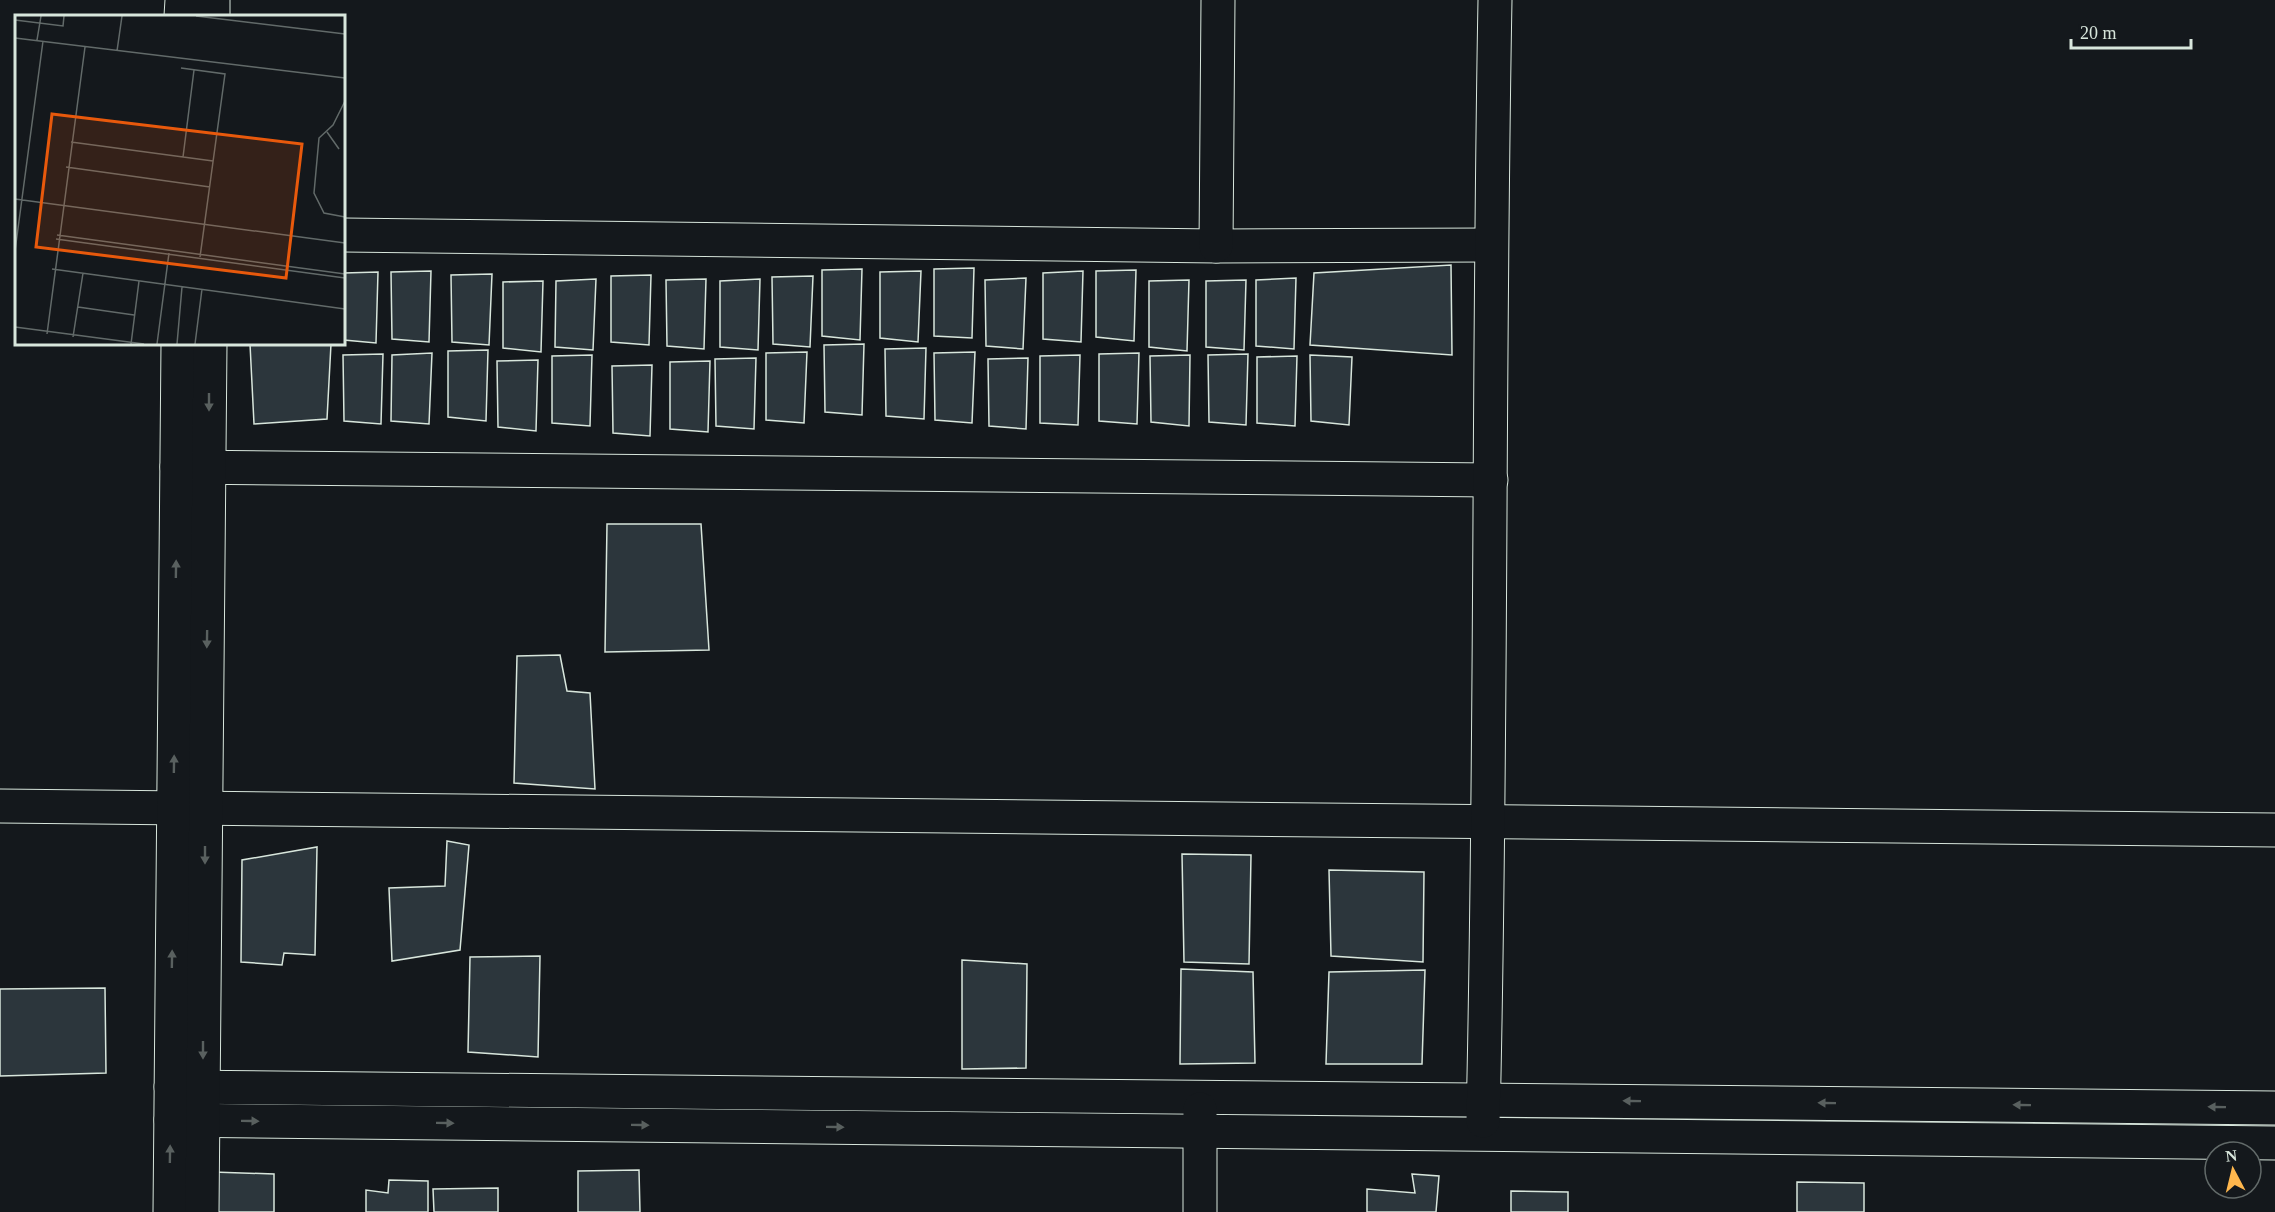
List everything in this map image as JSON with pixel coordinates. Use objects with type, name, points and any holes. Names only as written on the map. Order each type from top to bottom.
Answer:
[{"type":"street","points":[[1216,246],[1218,0]]},
{"type":"street","points":[[1483,1134],[1491,480],[1490,245],[1495,0]]},
{"type":"street","points":[[345,235],[1216,246],[1490,245]]},
{"type":"street","points":[[178,345],[193,467]]},
{"type":"street","points":[[170,1212],[171,1087],[189,807],[193,467],[210,345]]},
{"type":"street","points":[[193,467],[1491,480]]},
{"type":"street","points":[[0,806],[2275,830]]},
{"type":"street","points":[[189,807],[203,1087],[202,1212]]},
{"type":"street","points":[[171,1087],[2275,1108]]},
{"type":"street","points":[[1200,1097],[1200,1212]]},
{"type":"street","points":[[171,1120],[2275,1143]]},
{"type":"building","points":[[1451,265],[1452,355],[1310,345],[1314,273]]},
{"type":"building","points":[[974,268],[972,338],[934,336],[934,269]]},
{"type":"building","points":[[862,269],[860,340],[822,336],[822,270]]},
{"type":"building","points":[[1136,270],[1134,341],[1096,337],[1096,271]]},
{"type":"building","points":[[431,271],[429,342],[392,339],[391,272]]},
{"type":"building","points":[[921,271],[918,342],[880,338],[880,272]]},
{"type":"building","points":[[1083,271],[1081,342],[1043,339],[1043,273]]},
{"type":"building","points":[[378,272],[376,343],[345,340],[345,273]]},
{"type":"building","points":[[492,274],[489,345],[452,342],[451,275]]},
{"type":"building","points":[[651,275],[649,345],[611,342],[611,276]]},
{"type":"building","points":[[813,276],[810,347],[773,344],[772,277]]},
{"type":"building","points":[[1026,278],[1023,349],[986,346],[985,280]]},
{"type":"building","points":[[1296,278],[1294,349],[1256,346],[1256,280]]},
{"type":"building","points":[[596,279],[593,350],[555,347],[556,281]]},
{"type":"building","points":[[706,279],[704,349],[667,346],[666,280]]},
{"type":"building","points":[[760,279],[758,350],[720,347],[720,281]]},
{"type":"building","points":[[1189,280],[1187,351],[1149,347],[1149,281]]},
{"type":"building","points":[[1246,280],[1244,350],[1206,347],[1206,281]]},
{"type":"building","points":[[543,281],[541,352],[503,348],[503,282]]},
{"type":"building","points":[[864,344],[862,415],[825,412],[824,345]]},
{"type":"building","points":[[250,345],[331,345],[327,419],[254,424]]},
{"type":"building","points":[[926,348],[924,419],[886,416],[885,349]]},
{"type":"building","points":[[488,350],[486,421],[448,417],[448,351]]},
{"type":"building","points":[[807,352],[804,423],[766,420],[766,353]]},
{"type":"building","points":[[975,352],[972,423],[935,420],[934,353]]},
{"type":"building","points":[[432,353],[429,424],[391,421],[392,355]]},
{"type":"building","points":[[1139,353],[1137,424],[1099,421],[1099,354]]},
{"type":"building","points":[[383,354],[381,424],[344,421],[343,355]]},
{"type":"building","points":[[1248,354],[1246,425],[1209,422],[1208,355]]},
{"type":"building","points":[[592,355],[590,426],[552,423],[552,356]]},
{"type":"building","points":[[1080,355],[1078,425],[1040,423],[1040,356]]},
{"type":"building","points":[[1190,355],[1189,426],[1151,422],[1150,356]]},
{"type":"building","points":[[1310,355],[1352,357],[1349,425],[1311,421]]},
{"type":"building","points":[[1297,356],[1295,426],[1257,423],[1257,357]]},
{"type":"building","points":[[756,358],[754,429],[716,426],[715,359]]},
{"type":"building","points":[[1028,358],[1026,429],[989,426],[988,359]]},
{"type":"building","points":[[538,360],[536,431],[498,427],[497,361]]},
{"type":"building","points":[[710,361],[708,432],[670,429],[670,362]]},
{"type":"building","points":[[652,365],[650,436],[613,433],[612,366]]},
{"type":"building","points":[[607,524],[701,524],[709,650],[605,652]]},
{"type":"building","points":[[560,655],[567,691],[590,693],[595,789],[514,783],[517,656]]},
{"type":"building","points":[[447,841],[469,845],[460,950],[392,961],[389,888],[445,886]]},
{"type":"building","points":[[317,847],[315,955],[284,953],[282,965],[241,962],[242,860]]},
{"type":"building","points":[[1182,854],[1251,855],[1249,964],[1184,962]]},
{"type":"building","points":[[1329,870],[1424,872],[1423,962],[1331,956]]},
{"type":"building","points":[[540,956],[538,1057],[468,1052],[470,957]]},
{"type":"building","points":[[962,960],[1027,964],[1026,1068],[962,1069]]},
{"type":"building","points":[[1181,969],[1253,972],[1255,1063],[1180,1064]]},
{"type":"building","points":[[1425,970],[1422,1064],[1326,1064],[1329,972]]},
{"type":"building","points":[[105,988],[106,1073],[0,1076],[0,989]]},
{"type":"building","points":[[639,1170],[640,1212],[578,1212],[578,1171]]},
{"type":"building","points":[[213,1172],[274,1174],[274,1212],[212,1212]]},
{"type":"building","points":[[1412,1174],[1439,1176],[1436,1212],[1367,1212],[1367,1189],[1415,1193]]},
{"type":"building","points":[[389,1180],[428,1181],[428,1212],[366,1212],[366,1190],[388,1193]]},
{"type":"building","points":[[1797,1182],[1864,1183],[1864,1212],[1797,1212]]},
{"type":"building","points":[[498,1188],[498,1212],[434,1212],[433,1189]]},
{"type":"building","points":[[1511,1191],[1568,1192],[1568,1212],[1511,1212]]}]
